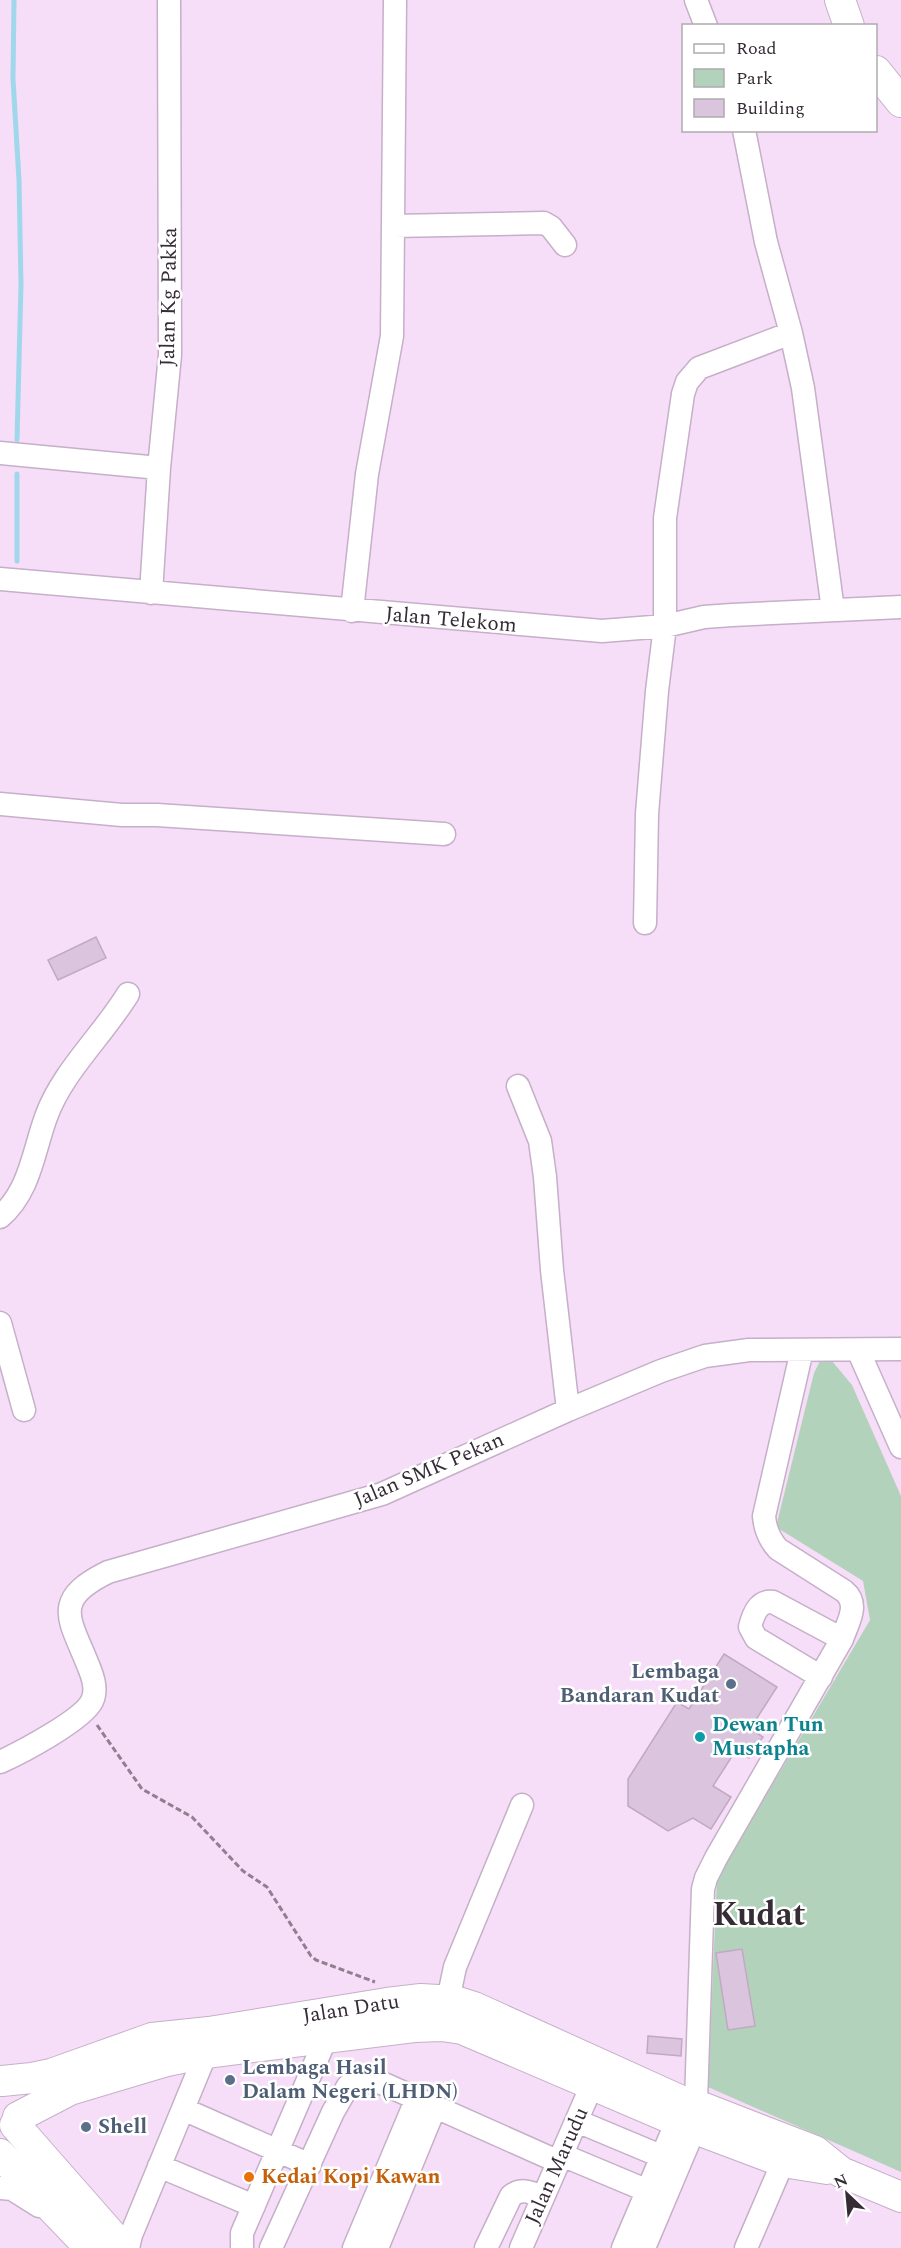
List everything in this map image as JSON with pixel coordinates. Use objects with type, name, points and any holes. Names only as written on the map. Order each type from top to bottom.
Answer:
[{"type":"main road","points":[[840,0],[848,24]]},
{"type":"main road","points":[[877,72],[901,102]]},
{"type":"main road","name":"Jalan Datu","points":[[1,2081],[32,2079],[51,2074],[152,2038],[207,2043],[243,2038],[387,2003],[421,1999],[448,2000],[474,2007],[783,2162],[842,2172],[901,2197]]},
{"type":"main road","name":"Jalan Datu","points":[[243,2038],[326,2038],[414,2027],[442,2026],[462,2029],[592,2085],[815,2151],[842,2172]]},
{"type":"main road","name":"Jalan Datu","points":[[11,2127],[70,2090],[167,2061],[207,2043]]},
{"type":"main road","points":[[1,2081],[14,2093],[19,2109],[11,2127],[125,2248]]},
{"type":"main road","points":[[0,2154],[80,2238]]},
{"type":"street","name":"Jalan Kg Pakka","points":[[151,592],[159,468],[170,355],[169,0]]},
{"type":"street","points":[[352,611],[367,474],[390,354],[393,307],[395,0]]},
{"type":"street","points":[[696,0],[705,24]]},
{"type":"street","points":[[744,132],[766,242],[791,333],[803,388],[834,610]]},
{"type":"street","points":[[394,226],[544,223],[565,245]]},
{"type":"street","points":[[645,923],[647,814],[665,626],[665,518],[683,394],[687,382],[699,368],[791,333]]},
{"type":"street","points":[[0,453],[159,468]]},
{"type":"street","name":"Jalan Telekom","points":[[0,579],[602,632],[665,626],[704,617],[901,607]]},
{"type":"street","points":[[0,804],[122,815],[444,834]]},
{"type":"street","points":[[0,1216],[21,1195],[46,1117],[58,1092],[128,994]]},
{"type":"street","points":[[518,1086],[540,1141],[568,1410]]},
{"type":"street","points":[[0,1323],[24,1410]]},
{"type":"street","name":"Jalan SMK Pekan","points":[[86,1709],[92,1701],[94,1680],[71,1621],[69,1607],[72,1597],[82,1586],[108,1572],[382,1494],[568,1410],[662,1371],[705,1356],[749,1350],[901,1349]]},
{"type":"street","points":[[644,2248],[692,2116],[706,1878],[843,1639],[853,1607],[849,1595],[778,1549],[771,1542],[765,1525],[764,1516],[802,1350]]},
{"type":"street","points":[[858,1350],[901,1447]]},
{"type":"street","points":[[821,1677],[756,1638],[750,1627],[754,1615],[761,1604],[768,1601],[773,1602],[843,1639]]},
{"type":"street","points":[[0,1762],[45,1738],[86,1709]]},
{"type":"street","points":[[448,2000],[455,1967],[522,1804]]},
{"type":"street","points":[[242,2248],[242,2233],[326,2038]]},
{"type":"street","points":[[125,2248],[183,2109],[207,2043]]},
{"type":"street","points":[[271,2248],[333,2112],[352,2083],[362,2078],[369,2078],[560,2158],[648,2191]]},
{"type":"street","name":"Jalan Marudu","points":[[521,2248],[592,2085]]},
{"type":"street","points":[[354,2248],[426,2102]]},
{"type":"street","points":[[377,2248],[426,2102]]},
{"type":"street","points":[[183,2109],[310,2165]]},
{"type":"street","points":[[623,2248],[663,2157],[692,2116]]},
{"type":"street","points":[[577,2121],[663,2157]]},
{"type":"street","points":[[746,2248],[783,2162]]},
{"type":"street","points":[[159,2166],[254,2206]]},
{"type":"street","points":[[0,2188],[12,2188],[20,2192],[80,2238]]},
{"type":"street","points":[[486,2248],[515,2192],[526,2191],[543,2198]]},
{"type":"path","points":[[86,1709],[142,1789],[192,1817],[243,1871],[267,1887],[311,1956],[316,1960],[377,1983],[387,2003]]},
{"type":"green space","points":[[820,1361],[832,1361],[852,1385],[901,1496],[901,2172],[708,2087],[717,1878],[870,1620],[863,1581],[776,1527],[814,1373]]},
{"type":"building","points":[[96,937],[106,958],[58,980],[48,960]]},
{"type":"building","name":"Dewan Tun Mustapha","points":[[724,1654],[777,1687],[750,1729],[763,1737],[749,1758],[736,1750],[713,1786],[731,1797],[711,1829],[693,1818],[668,1831],[628,1806],[628,1779],[677,1702],[689,1709]]},
{"type":"building","points":[[742,1949],[755,2026],[728,2030],[716,1953]]},
{"type":"building","points":[[648,2036],[682,2039],[681,2056],[647,2053]]},
{"type":"waterway","points":[[14,0],[13,79],[19,180],[21,284],[17,440]]},
{"type":"waterway","points":[[17,474],[17,561]]},
{"type":"place","name":"Lembaga Bandaran Kudat","points":[[731,1684]]},
{"type":"place","name":"Dewan Tun Mustapha","points":[[700,1737]]},
{"type":"place","name":"Lembaga Hasil Dalam Negeri (LHDN)","points":[[230,2080]]},
{"type":"place","name":"Shell","points":[[86,2127]]},
{"type":"place","name":"Kedai Kopi Kawan","points":[[249,2177]]},
{"type":"district","name":"Kudat","points":[[759,1915]]}]
